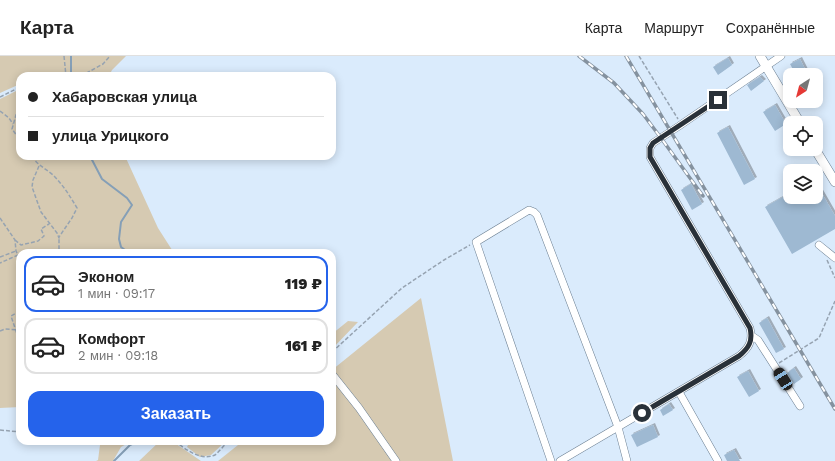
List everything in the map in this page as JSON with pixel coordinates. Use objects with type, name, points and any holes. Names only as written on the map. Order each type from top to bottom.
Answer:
[{"type":"street","points":[[760,56],[796,116]]},
{"type":"street","points":[[560,461],[739,356],[746,351],[751,343],[752,336],[750,328],[650,157],[650,148],[653,143],[781,56]]},
{"type":"street","points":[[819,156],[834,179]]},
{"type":"street","points":[[551,461],[476,242],[529,210],[538,215],[618,427],[627,461]]},
{"type":"street","points":[[819,245],[832,256]]},
{"type":"street","points":[[752,336],[758,340],[800,406]]},
{"type":"street","points":[[336,379],[359,408],[396,461]]},
{"type":"street","points":[[679,392],[718,461]]},
{"type":"path","points":[[64,56],[66,72]]},
{"type":"path","points":[[88,72],[102,64],[110,56]]},
{"type":"path","points":[[639,56],[681,125]]},
{"type":"path","points":[[0,96],[16,89]]},
{"type":"path","points":[[0,111],[9,118],[13,124]]},
{"type":"path","points":[[16,115],[12,129],[16,134]]},
{"type":"path","points":[[35,160],[39,166],[63,185],[77,208],[59,237]]},
{"type":"path","points":[[39,166],[33,180],[32,187],[41,212],[59,237],[59,249]]},
{"type":"path","points":[[0,218],[20,245],[38,241],[44,236],[41,229],[49,224]]},
{"type":"path","points":[[0,257],[16,251],[15,240]]},
{"type":"path","points":[[336,348],[402,288],[444,260],[476,242]]},
{"type":"path","points":[[0,263],[16,256]]},
{"type":"path","points":[[832,256],[826,260],[835,278]]},
{"type":"path","points":[[774,366],[817,340],[835,301]]},
{"type":"path","points":[[0,331],[5,329],[16,330],[12,316],[16,314]]},
{"type":"path","points":[[0,430],[16,432]]},
{"type":"path","points":[[180,445],[200,460],[210,459],[225,445]]},
{"type":"shaded area","points":[[0,56],[126,56],[111,72],[16,72],[16,86],[0,93]]},
{"type":"shaded area","points":[[16,91],[16,160],[127,160],[158,228],[171,249],[16,249],[16,407],[0,408],[0,99]]},
{"type":"shaded area","points":[[421,298],[453,461],[218,461],[238,445],[336,445],[336,367]]},
{"type":"shaded area","points":[[348,321],[358,322],[336,345],[336,331]]},
{"type":"shaded area","points":[[100,445],[125,445],[121,447],[113,461],[96,461],[98,460]]},
{"type":"shaded area","points":[[156,445],[178,445],[201,461],[139,461]]},
{"type":"shaded area","points":[[188,445],[222,445],[211,455],[200,457],[187,447]]},
{"type":"building","points":[[728,58],[732,65],[718,75],[713,67]]},
{"type":"building","points":[[800,59],[804,68],[792,68],[790,64]]},
{"type":"building","points":[[760,77],[764,81],[751,91],[747,85]]},
{"type":"building","points":[[775,105],[783,119],[783,126],[775,131],[763,112]]},
{"type":"building","points":[[728,127],[755,179],[744,185],[717,133]]},
{"type":"building","points":[[691,184],[702,204],[692,210],[681,190]]},
{"type":"building","points":[[823,195],[835,216],[835,229],[792,254],[765,207],[783,197],[783,204],[823,204]]},
{"type":"building","points":[[767,318],[784,349],[776,353],[759,323]]},
{"type":"building","points":[[794,368],[801,379],[794,384],[787,373]]},
{"type":"building","points":[[748,371],[759,391],[749,397],[737,377]]},
{"type":"building","points":[[669,404],[673,410],[663,416],[660,410]]},
{"type":"building","points":[[653,425],[658,437],[637,447],[631,435]]},
{"type":"building","points":[[734,450],[740,461],[727,461],[724,455]]},
{"type":"waterway","points":[[71,56],[71,72]]},
{"type":"waterway","points":[[92,160],[102,179],[127,198],[132,205],[121,222],[119,239],[121,247],[124,249]]},
{"type":"waterway","points":[[114,461],[130,445]]},
{"type":"railway","points":[[579,56],[614,83],[643,114],[703,196]]},
{"type":"railway","points":[[626,56],[835,409]]},
{"type":"route","points":[[642,413],[739,356],[746,351],[751,343],[752,336],[750,328],[650,157],[650,148],[653,143],[718,100]]}]
